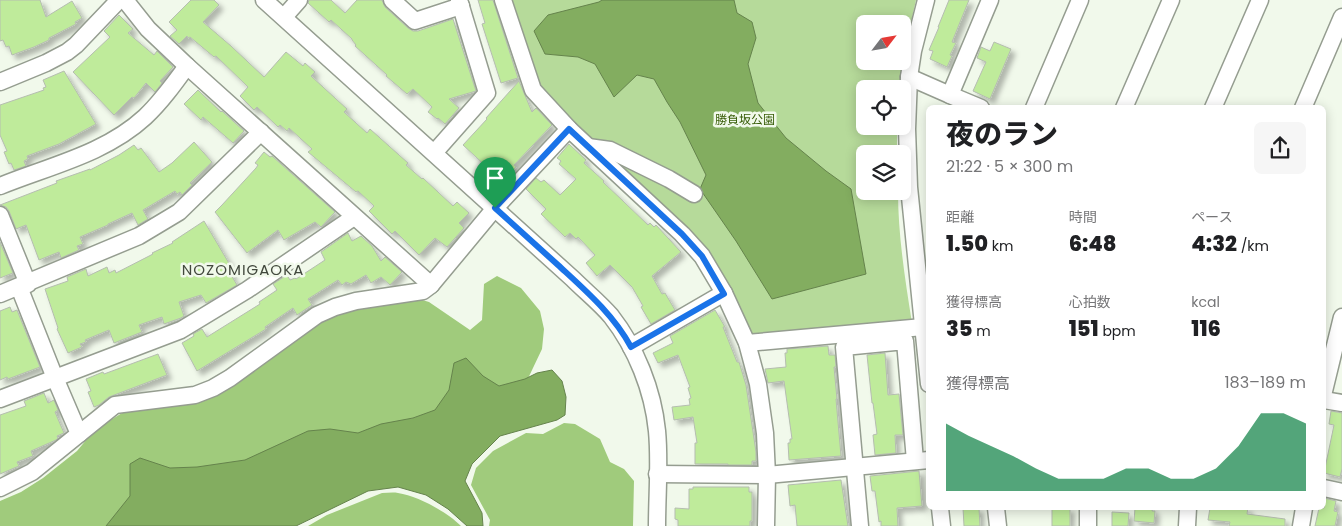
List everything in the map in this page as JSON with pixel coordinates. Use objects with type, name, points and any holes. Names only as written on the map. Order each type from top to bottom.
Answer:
[{"type":"street","points":[[0,82],[67,52],[119,0]]},
{"type":"street","points":[[125,0],[148,29],[187,66],[430,285]]},
{"type":"street","points":[[264,0],[573,278],[610,315],[624,335],[640,365],[653,406],[657,432],[657,526]]},
{"type":"street","points":[[284,17],[299,0]]},
{"type":"street","points":[[392,0],[415,20],[460,3],[487,92],[434,153]]},
{"type":"street","points":[[503,0],[533,90],[569,129],[682,234],[702,256],[724,294],[747,343],[758,384],[765,433],[767,475],[766,526]]},
{"type":"street","points":[[926,0],[913,51],[909,77],[907,129],[909,187],[926,350]]},
{"type":"street","points":[[950,94],[990,0]]},
{"type":"street","points":[[1035,105],[1080,0]]},
{"type":"street","points":[[1125,105],[1171,0]]},
{"type":"street","points":[[1213,105],[1260,0]]},
{"type":"street","points":[[1304,105],[1342,17]]},
{"type":"street","points":[[1,182],[91,152],[124,133],[144,117],[166,95],[187,66]]},
{"type":"street","points":[[909,77],[974,105]]},
{"type":"street","points":[[0,488],[32,472],[115,405],[195,395],[213,388],[230,378],[317,314],[356,301],[423,291],[495,208],[569,129]]},
{"type":"street","points":[[0,294],[139,236],[179,212],[261,132]]},
{"type":"street","points":[[588,147],[610,150],[669,179],[694,194]]},
{"type":"street","points":[[0,215],[55,378],[79,434]]},
{"type":"street","points":[[0,399],[181,330],[247,290],[354,216]]},
{"type":"street","points":[[631,347],[724,294]]},
{"type":"street","points":[[1326,383],[1342,316]]},
{"type":"street","points":[[747,343],[924,327]]},
{"type":"street","points":[[657,474],[767,475],[854,467],[922,460],[904,341],[844,346],[854,467],[860,526]]},
{"type":"street","points":[[1326,400],[1342,404]]},
{"type":"street","points":[[1326,488],[1342,492]]},
{"type":"street","points":[[940,510],[942,526]]},
{"type":"street","points":[[996,510],[998,526]]},
{"type":"street","points":[[1088,510],[1088,526]]},
{"type":"street","points":[[1187,526],[1188,510]]},
{"type":"street","points":[[1301,526],[1304,510]]},
{"type":"green space","name":"勝負坂公園","points":[[507,0],[916,0],[911,22],[911,15],[856,15],[856,70],[901,70],[900,80],[856,80],[856,135],[897,135],[897,145],[856,145],[856,200],[898,200],[904,274],[912,323],[752,338],[734,297],[535,84]]},
{"type":"shaded area","points":[[602,0],[734,0],[737,13],[752,22],[756,38],[748,64],[758,103],[786,138],[851,189],[866,274],[772,299],[736,241],[700,189],[706,175],[680,122],[654,79],[637,75],[614,97],[595,64],[578,57],[545,54],[534,31],[548,15]]},
{"type":"shaded area","points":[[497,276],[521,288],[540,311],[544,329],[542,349],[523,389],[450,407],[261,464],[140,489],[112,526],[0,526],[0,501],[21,492],[43,478],[77,451],[87,439],[106,423],[130,408],[172,406],[199,400],[311,327],[342,310],[419,299],[429,302],[470,330],[482,320],[484,284]]},
{"type":"shaded area","points":[[466,358],[483,376],[499,386],[552,370],[562,381],[566,397],[565,415],[557,420],[500,436],[472,464],[465,481],[482,513],[483,526],[467,526],[448,509],[426,495],[398,487],[368,491],[296,526],[106,526],[130,496],[130,464],[140,458],[170,468],[197,467],[245,460],[308,431],[330,429],[358,433],[381,424],[413,418],[435,410],[449,390],[454,363]]},
{"type":"shaded area","points":[[564,423],[575,424],[600,439],[610,462],[624,469],[634,481],[633,526],[489,526],[490,520],[471,485],[476,468],[493,451],[526,433],[543,434]]},
{"type":"shaded area","points":[[382,493],[398,493],[423,501],[448,515],[461,526],[308,526],[327,515]]},
{"type":"building","points":[[0,0],[40,0],[46,17],[72,1],[82,18],[75,22],[76,24],[49,38],[49,40],[12,55],[9,46],[6,47],[3,40],[0,41]]},
{"type":"building","points":[[191,0],[214,0],[219,5],[203,22],[264,77],[286,52],[303,66],[305,63],[315,72],[311,76],[347,109],[344,112],[367,133],[370,129],[408,163],[406,165],[453,206],[457,202],[469,213],[459,223],[464,228],[447,247],[435,238],[419,255],[395,231],[392,234],[369,211],[374,206],[358,191],[356,192],[308,152],[312,149],[289,128],[287,131],[280,125],[278,127],[257,107],[254,110],[240,96],[248,87],[216,56],[214,57],[190,37],[188,38],[187,36],[179,44],[170,36],[177,30],[169,22]]},
{"type":"building","points":[[309,0],[331,0],[345,13],[357,0],[382,0],[385,7],[413,31],[453,19],[476,91],[449,99],[459,108],[445,124],[428,112],[432,107],[413,89],[407,94],[355,46],[352,39],[308,3]]},
{"type":"building","points":[[478,0],[493,0],[518,78],[501,83],[482,24],[485,23]]},
{"type":"building","points":[[949,0],[969,0],[952,42],[956,43],[947,67],[930,59],[933,51],[929,50]]},
{"type":"building","points":[[119,15],[133,29],[128,33],[154,55],[157,51],[173,67],[160,81],[162,83],[155,92],[146,83],[134,98],[132,97],[114,115],[73,72],[110,37],[104,31]]},
{"type":"building","points":[[994,42],[1011,49],[990,99],[973,91],[986,62],[977,58],[981,47],[990,51]]},
{"type":"building","points":[[64,71],[96,124],[59,144],[27,156],[28,159],[24,161],[26,166],[14,170],[4,152],[7,151],[0,135],[0,105],[44,90],[43,88],[46,87],[43,80]]},
{"type":"building","points":[[519,81],[532,112],[536,108],[552,125],[514,165],[516,167],[503,182],[463,145]]},
{"type":"building","points":[[198,90],[244,131],[233,143],[203,117],[201,120],[184,104]]},
{"type":"building","points":[[194,142],[212,162],[190,183],[192,185],[182,195],[180,192],[177,194],[175,191],[143,210],[148,219],[138,225],[132,213],[80,237],[83,244],[77,246],[79,250],[61,258],[59,252],[39,260],[26,225],[16,229],[9,211],[6,207],[0,205],[57,183],[56,181],[90,170],[134,145],[138,150],[141,148],[159,172],[172,163]]},
{"type":"building","points":[[569,144],[586,160],[584,163],[603,182],[648,225],[650,223],[654,227],[656,225],[681,252],[652,276],[662,294],[665,293],[675,310],[651,324],[632,287],[610,265],[597,276],[586,263],[595,255],[578,237],[576,239],[570,233],[565,237],[541,214],[546,209],[526,189],[536,178],[541,182],[544,180],[560,195],[576,179],[559,164],[561,161],[557,158]]},
{"type":"building","points":[[264,152],[270,157],[272,156],[335,212],[321,227],[315,222],[284,240],[278,230],[247,253],[215,212],[256,168],[258,165],[255,163]]},
{"type":"building","points":[[204,221],[233,270],[230,273],[237,285],[206,303],[201,295],[179,302],[184,316],[181,318],[164,324],[162,317],[139,325],[142,332],[114,343],[109,330],[85,340],[86,342],[80,344],[82,347],[68,353],[57,329],[45,289],[68,281],[67,277],[86,269],[88,276],[107,267],[109,273],[115,270],[116,273],[173,243]]},
{"type":"building","points":[[348,233],[352,241],[361,236],[372,246],[381,261],[385,257],[402,272],[390,285],[381,277],[371,283],[366,275],[351,284],[346,282],[342,285],[338,280],[308,299],[312,305],[297,315],[293,308],[265,327],[266,329],[197,371],[182,343],[202,329],[207,337],[260,304],[259,302],[277,290],[273,284],[287,275],[290,280],[296,279],[325,260],[321,252]]},
{"type":"building","points":[[0,242],[13,273],[0,278]]},
{"type":"building","points":[[10,307],[12,312],[17,310],[40,367],[8,379],[7,377],[0,380],[0,311]]},
{"type":"building","points":[[715,310],[725,327],[723,327],[737,362],[739,362],[746,385],[756,452],[756,461],[752,461],[752,465],[695,464],[695,443],[697,443],[693,417],[674,420],[672,407],[690,405],[689,399],[691,398],[688,388],[690,387],[678,355],[658,363],[653,353],[673,343],[670,336]]},
{"type":"building","points":[[828,346],[829,355],[835,355],[836,367],[834,367],[841,456],[789,460],[788,443],[792,439],[784,381],[768,383],[765,369],[786,367],[785,353],[787,353],[787,349]]},
{"type":"building","points":[[885,353],[888,395],[899,394],[903,435],[895,435],[896,453],[875,455],[873,435],[877,434],[867,355]]},
{"type":"building","points":[[158,354],[167,375],[109,397],[94,407],[88,392],[91,391],[86,379]]},
{"type":"building","points":[[44,393],[48,403],[54,400],[58,410],[55,412],[64,433],[57,436],[56,440],[31,451],[33,456],[17,462],[19,466],[0,474],[0,415],[26,406],[24,401]]},
{"type":"building","points":[[1331,411],[1342,413],[1342,469],[1340,477],[1326,474],[1326,463],[1334,425],[1329,424]]},
{"type":"building","points":[[919,471],[922,506],[897,508],[898,526],[881,526],[875,491],[872,491],[870,476]]},
{"type":"building","points":[[841,480],[848,526],[797,526],[795,505],[790,506],[788,485]]},
{"type":"building","points":[[693,487],[749,487],[749,492],[752,492],[752,521],[750,521],[750,526],[678,526],[678,520],[675,519],[675,508],[689,509],[689,489],[693,489]]},
{"type":"building","points":[[1326,498],[1336,501],[1334,511],[1338,512],[1335,526],[1315,526],[1319,510],[1326,510]]},
{"type":"building","points":[[963,510],[979,510],[980,526],[964,526]]},
{"type":"building","points":[[1052,510],[1070,510],[1070,526],[1052,526]]},
{"type":"building","points":[[1135,510],[1155,511],[1154,523],[1134,521]]},
{"type":"building","points":[[1210,510],[1248,510],[1247,514],[1285,519],[1285,526],[1229,526],[1230,522],[1208,520]]},
{"type":"building","points":[[1112,512],[1129,513],[1128,526],[1112,526]]},
{"type":"district","name":"NOZOMIGAOKA","points":[[243,269]]},
{"type":"route","points":[[569,129],[682,234],[702,256],[724,294],[631,347],[610,315],[573,278],[495,208],[569,129]]}]
